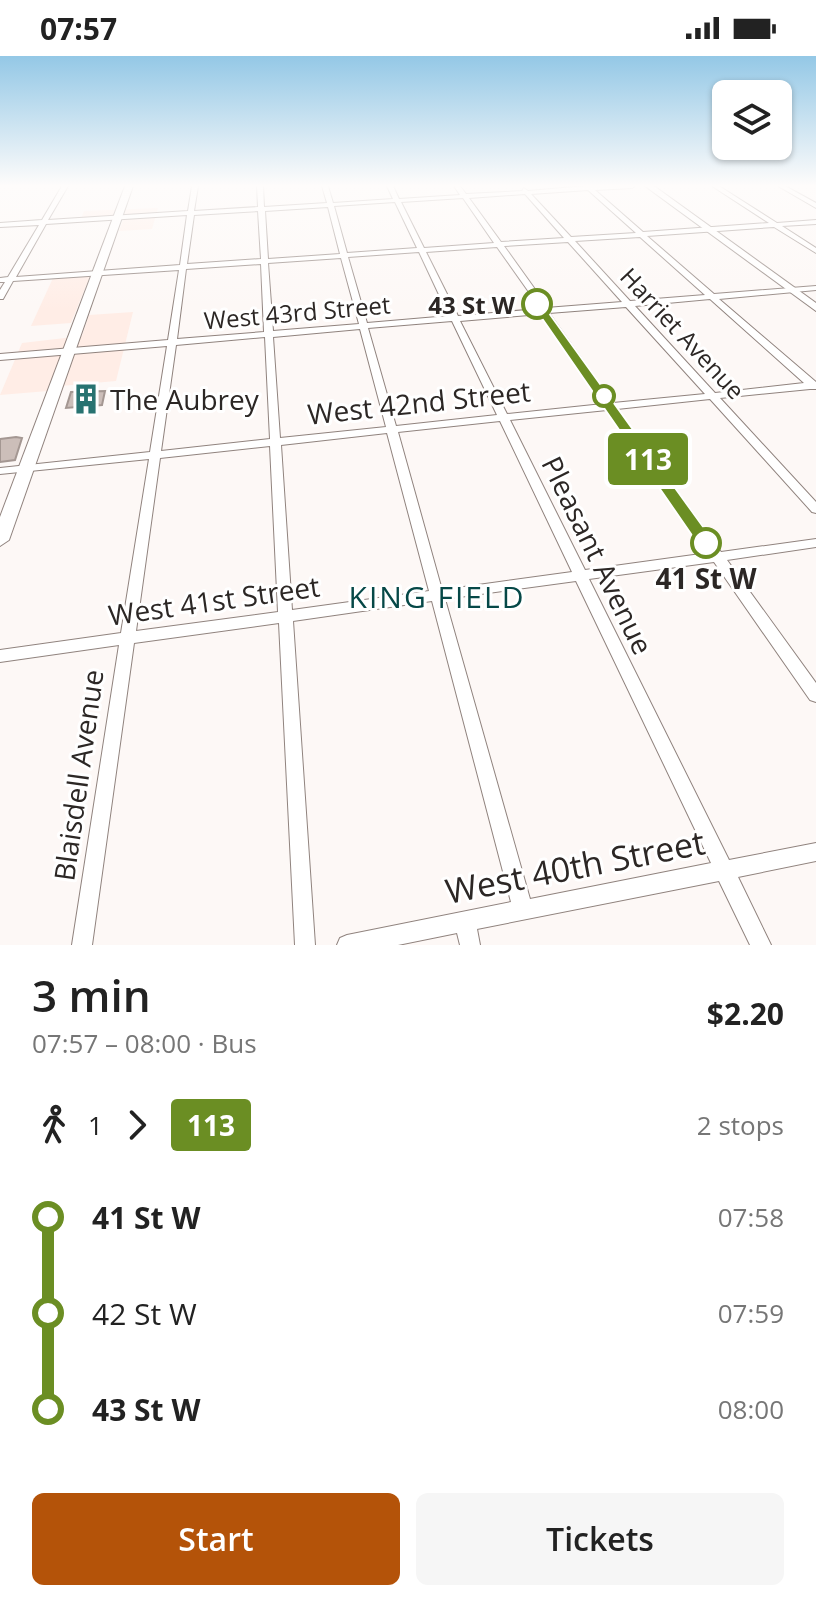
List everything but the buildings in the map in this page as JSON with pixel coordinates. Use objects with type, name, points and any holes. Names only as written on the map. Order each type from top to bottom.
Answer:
[{"type":"main road","points":[[0,540],[114,227]]},
{"type":"main road","points":[[710,229],[816,308]]},
{"type":"street","points":[[0,297],[41,227]]},
{"type":"street","name":"Blaisdell Avenue","points":[[82,945],[188,227]]},
{"type":"street","points":[[262,227],[305,945]]},
{"type":"street","points":[[336,227],[523,909]]},
{"type":"street","name":"Pleasant Avenue","points":[[411,227],[761,945]]},
{"type":"street","points":[[486,227],[816,695]]},
{"type":"street","name":"Harriet Avenue","points":[[559,227],[816,509]]},
{"type":"street","points":[[634,227],[814,386]]},
{"type":"street","points":[[0,280],[735,227]]},
{"type":"street","points":[[780,227],[816,251]]},
{"type":"street","name":"West 43rd Street","points":[[0,357],[816,288]]},
{"type":"street","name":"West 42nd Street","points":[[0,471],[814,386]]},
{"type":"street","name":"West 41st Street","points":[[0,656],[816,543]]},
{"type":"street","name":"West 40th Street","points":[[347,945],[816,852]]},
{"type":"street","points":[[465,921],[470,945]]},
{"type":"shaded area","points":[[120,227],[152,227],[152,229],[119,231]]},
{"type":"shaded area","points":[[90,276],[71,323],[31,326],[53,278]]},
{"type":"shaded area","points":[[133,312],[116,381],[0,395],[22,343],[82,336],[89,315]]},
{"type":"bus line","name":"113","points":[[537,304],[706,543]]},
{"type":"place","name":"43 St W","points":[[537,304]]},
{"type":"place","name":"The Aubrey","points":[[86,399]]},
{"type":"place","name":"41 St W","points":[[706,543]]},
{"type":"district","name":"KING FIELD","points":[[437,596]]}]
